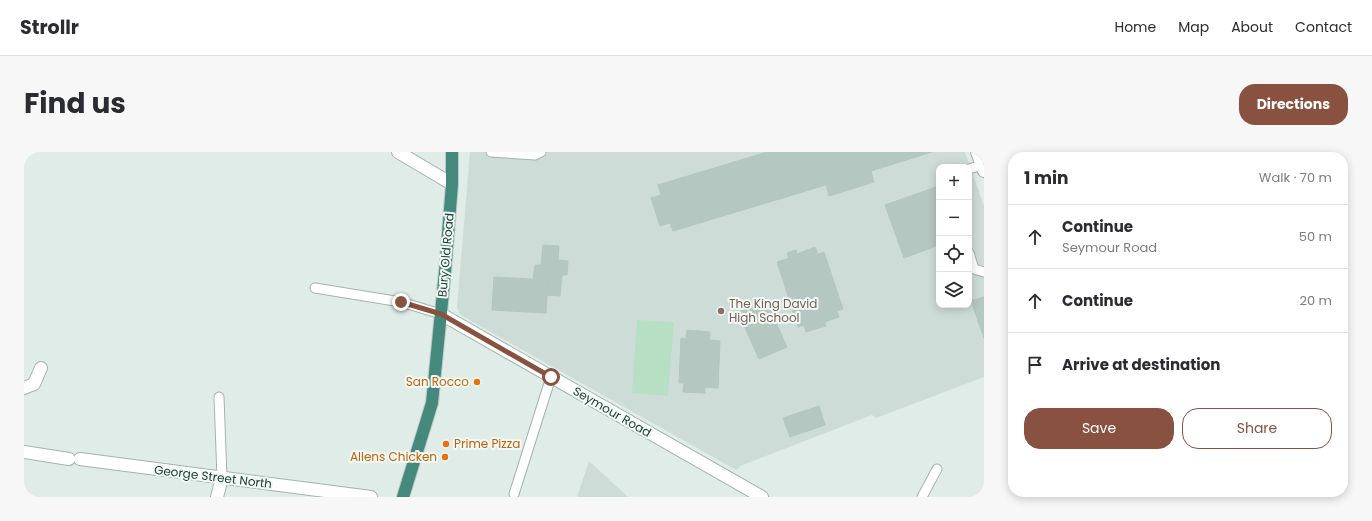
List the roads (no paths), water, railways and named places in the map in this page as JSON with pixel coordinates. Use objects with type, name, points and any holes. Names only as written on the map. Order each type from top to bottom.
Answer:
[{"type":"highway","name":"Bury Old Road","points":[[403,497],[432,402],[452,184],[452,152]]},
{"type":"street","points":[[398,152],[452,184]]},
{"type":"street","points":[[977,152],[983,168]]},
{"type":"street","name":"Seymour Road","points":[[441,314],[762,497]]},
{"type":"street","points":[[24,388],[34,384],[41,368]]},
{"type":"street","name":"George Street North","points":[[24,452],[371,497]]},
{"type":"street","points":[[217,497],[222,478]]},
{"type":"lane","points":[[491,152],[535,155],[542,152]]},
{"type":"lane","points":[[972,169],[983,168]]},
{"type":"lane","points":[[972,263],[974,269],[984,272]]},
{"type":"lane","points":[[315,288],[401,302],[441,314]]},
{"type":"lane","points":[[514,494],[551,377]]},
{"type":"lane","points":[[219,397],[222,478]]},
{"type":"lane","points":[[922,497],[937,469]]},
{"type":"place","name":"The King David High School","points":[[721,311]]},
{"type":"place","name":"San Rocco","points":[[477,382]]},
{"type":"place","name":"Prime Pizza","points":[[446,444]]},
{"type":"place","name":"Allens Chicken","points":[[445,457]]}]
